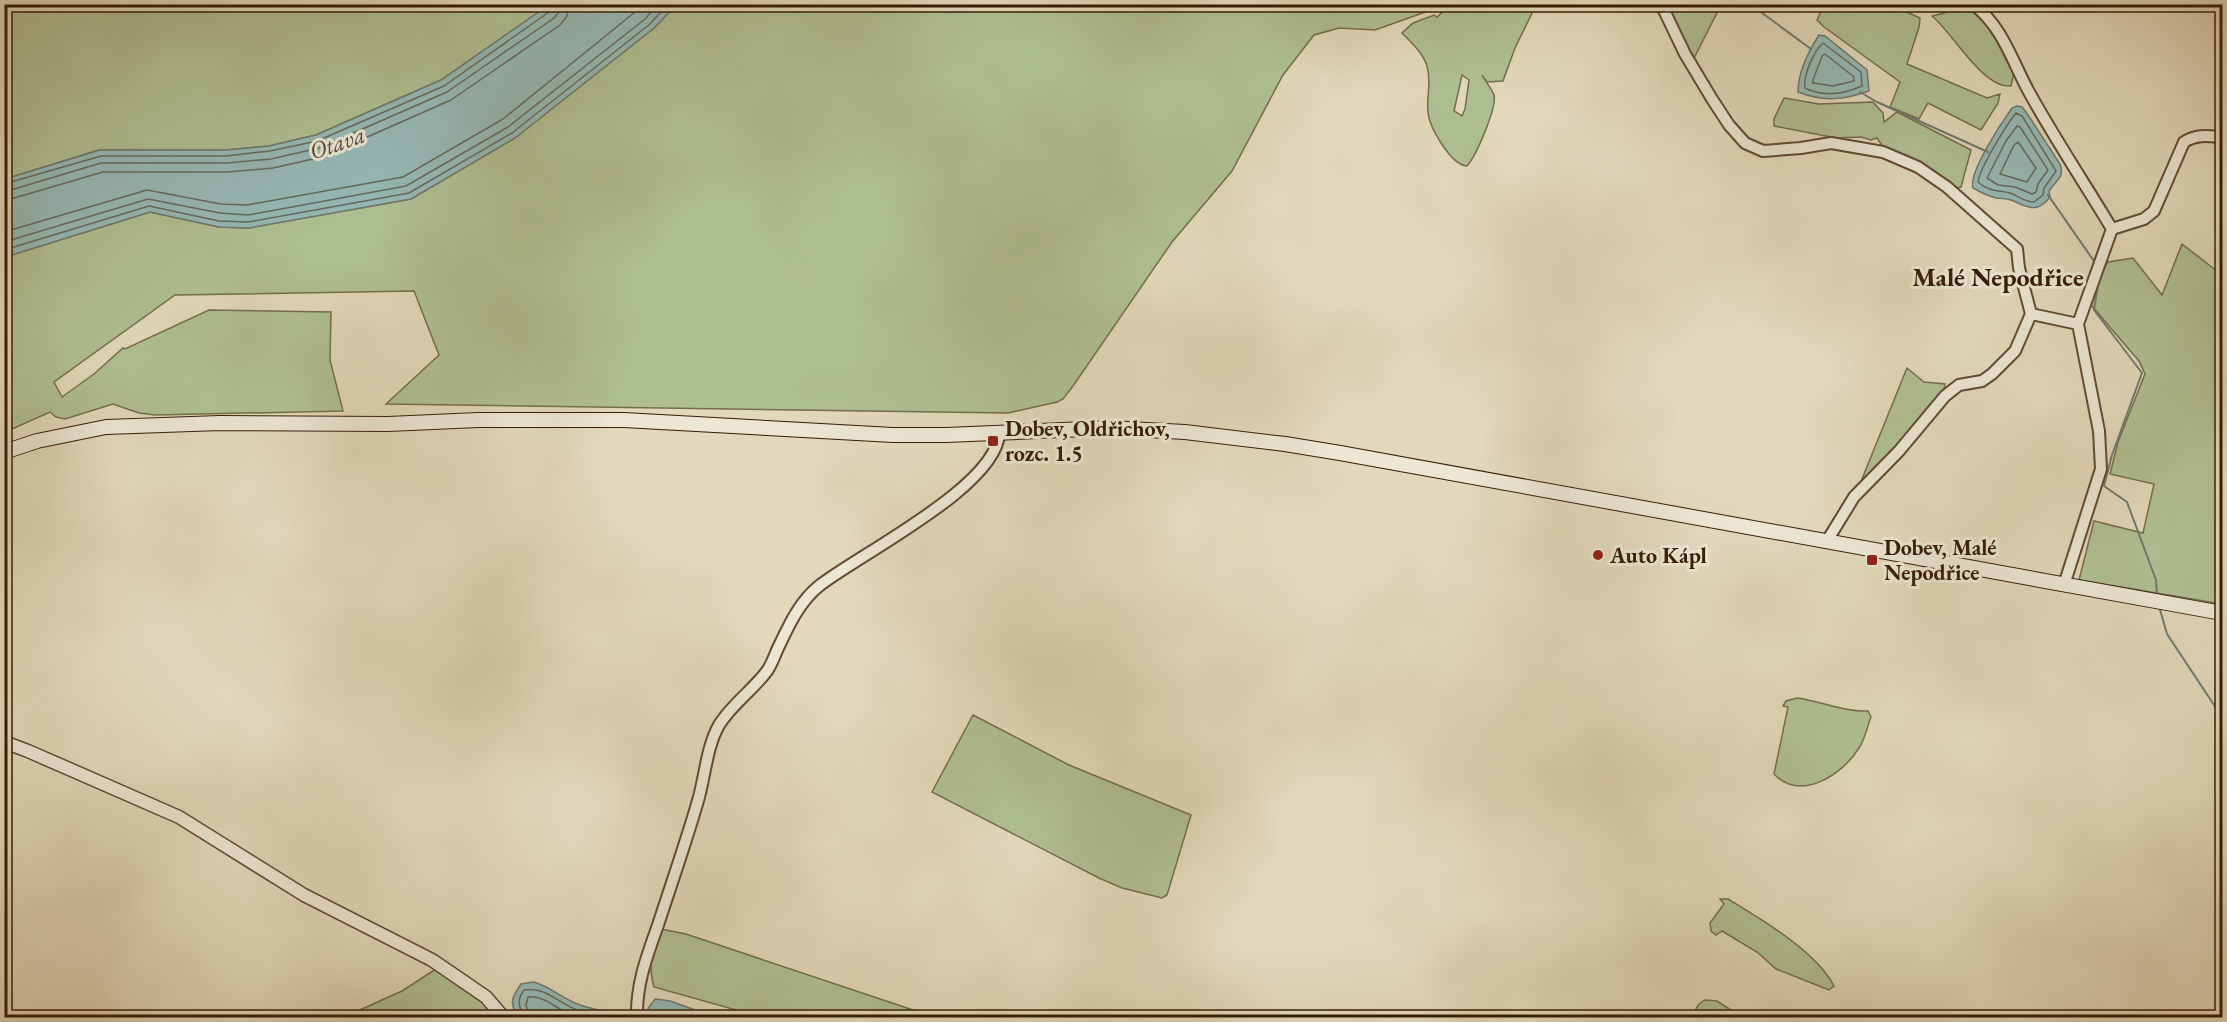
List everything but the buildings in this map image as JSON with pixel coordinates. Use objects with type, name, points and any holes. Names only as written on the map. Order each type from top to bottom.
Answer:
[{"type":"main road","points":[[4,452],[37,441],[106,427],[220,423],[378,424],[478,420],[624,420],[892,435],[999,434],[1109,428],[1185,432],[1285,444],[2223,613]]},
{"type":"street","points":[[1661,4],[1685,54],[1707,91],[1729,125],[1745,143],[1756,149],[1768,151],[1831,143],[1883,152],[1918,167],[1947,187],[2017,249],[2019,267],[2031,314],[2015,351],[1987,378],[1959,385],[1945,396],[1899,451],[1854,497],[1827,541]]},
{"type":"street","points":[[1973,4],[1987,17],[2006,42],[2030,93],[2112,229]]},
{"type":"street","points":[[2112,229],[2144,219],[2154,212],[2184,142],[2204,135],[2223,137]]},
{"type":"street","points":[[2064,585],[2101,469],[2099,431],[2078,324],[2112,229]]},
{"type":"street","points":[[2031,314],[2078,324]]},
{"type":"street","points":[[637,1017],[638,985],[698,803],[718,726],[741,697],[768,670],[794,616],[806,599],[819,586],[895,538],[965,485],[982,468],[994,451],[999,441],[999,434]]},
{"type":"street","points":[[4,742],[179,817],[304,895],[432,960],[486,997],[504,1017]]},
{"type":"green space","points":[[1824,4],[1892,5],[1920,18],[1907,64],[1987,98],[2000,94],[1998,103],[1981,130],[1928,103],[1919,119],[1890,107],[1900,82],[1817,20]]},
{"type":"green space","points":[[1954,4],[1967,5],[1991,25],[2014,72],[2011,86],[2000,85],[1979,70],[1932,16],[1948,12]]},
{"type":"green space","points":[[5,5],[550,5],[441,80],[316,135],[269,146],[226,150],[99,150],[5,179]]},
{"type":"green space","points":[[676,5],[1445,5],[1375,30],[1339,28],[1314,35],[1283,75],[1232,171],[1172,242],[1073,386],[1063,399],[1057,402],[1008,413],[386,404],[439,355],[414,291],[175,295],[54,382],[62,397],[94,374],[123,348],[209,310],[331,312],[330,360],[343,411],[155,415],[139,413],[113,404],[65,419],[56,417],[50,412],[5,432],[5,257],[150,212],[219,227],[249,228],[411,199],[515,138],[654,28]]},
{"type":"green space","points":[[1450,5],[1536,5],[1515,48],[1503,81],[1487,82],[1482,75],[1494,95],[1494,101],[1485,132],[1467,166],[1454,159],[1432,127],[1428,112],[1427,66],[1420,52],[1402,33],[1413,23],[1434,15],[1437,17]],"holes":[[[1462,75],[1469,80],[1465,109],[1462,116],[1454,111]]]},
{"type":"green space","points":[[1665,5],[1721,5],[1692,62]]},
{"type":"green space","points":[[1784,98],[1819,104],[1873,102],[1883,113],[1884,122],[1897,112],[1971,150],[1961,187],[1956,188],[1885,150],[1877,138],[1871,140],[1861,137],[1836,138],[1774,126],[1774,119]]},
{"type":"green space","points":[[2182,244],[2222,275],[2222,604],[2079,580],[2094,521],[2143,533],[2154,484],[2110,474],[2118,442],[2145,374],[2139,361],[2091,305],[2101,270],[2108,262],[2133,258],[2162,295]]},
{"type":"green space","points":[[1907,368],[1924,382],[1945,384],[1943,394],[1865,481],[1862,479]]},
{"type":"green space","points":[[1797,698],[1850,710],[1868,711],[1871,717],[1863,741],[1852,758],[1820,782],[1796,786],[1774,774],[1788,707],[1783,706],[1786,701]]},
{"type":"green space","points":[[973,715],[1069,765],[1191,815],[1167,895],[1162,898],[1122,888],[1099,878],[932,792]]},
{"type":"green space","points":[[1720,899],[1728,899],[1787,937],[1815,961],[1834,986],[1829,990],[1776,969],[1757,952],[1722,931],[1716,935],[1711,931],[1710,923],[1724,904]]},
{"type":"green space","points":[[661,929],[686,934],[934,1017],[761,1017],[654,987],[651,964]]},
{"type":"green space","points":[[436,969],[500,1017],[480,1017],[479,1011],[470,1017],[406,1017],[411,1013],[395,1017],[342,1018],[402,991]]},
{"type":"green space","points":[[1705,1000],[1717,1001],[1742,1017],[1695,1017],[1693,1014],[1699,1004]]},
{"type":"water","name":"Otava","points":[[550,4],[676,5],[654,28],[515,138],[411,199],[249,228],[219,227],[150,212],[5,257],[5,179],[100,150],[226,150],[269,146],[316,135],[441,80]]},
{"type":"water","points":[[1819,35],[1825,36],[1867,70],[1869,91],[1834,99],[1798,92],[1804,62]]},
{"type":"water","points":[[2022,107],[2026,112],[2061,169],[2061,176],[2049,191],[2050,197],[2040,206],[2031,208],[2009,199],[1984,194],[1973,188],[1976,171],[1987,148],[2012,108]]},
{"type":"water","points":[[534,982],[580,1005],[621,1017],[518,1017],[513,1008],[514,996],[521,984]]},
{"type":"water","points":[[655,999],[670,1001],[715,1017],[645,1017]]},
{"type":"waterway","points":[[1750,4],[1811,49]]},
{"type":"waterway","points":[[1860,92],[1877,102],[1988,152]]},
{"type":"waterway","points":[[2048,195],[2096,264]]},
{"type":"waterway","points":[[2098,284],[2094,310],[2142,373],[2112,455],[2104,486],[2127,502],[2156,580],[2157,595]]},
{"type":"waterway","points":[[2159,606],[2167,634],[2222,717]]},
{"type":"place","name":"Dobev, Oldřichov, rozc. 1.5","points":[[993,441]]},
{"type":"place","name":"Auto Kápl","points":[[1598,555]]},
{"type":"place","name":"Dobev, Malé Nepodřice","points":[[1872,560]]},
{"type":"district","name":"Malé Nepodřice","points":[[1998,277]]}]
